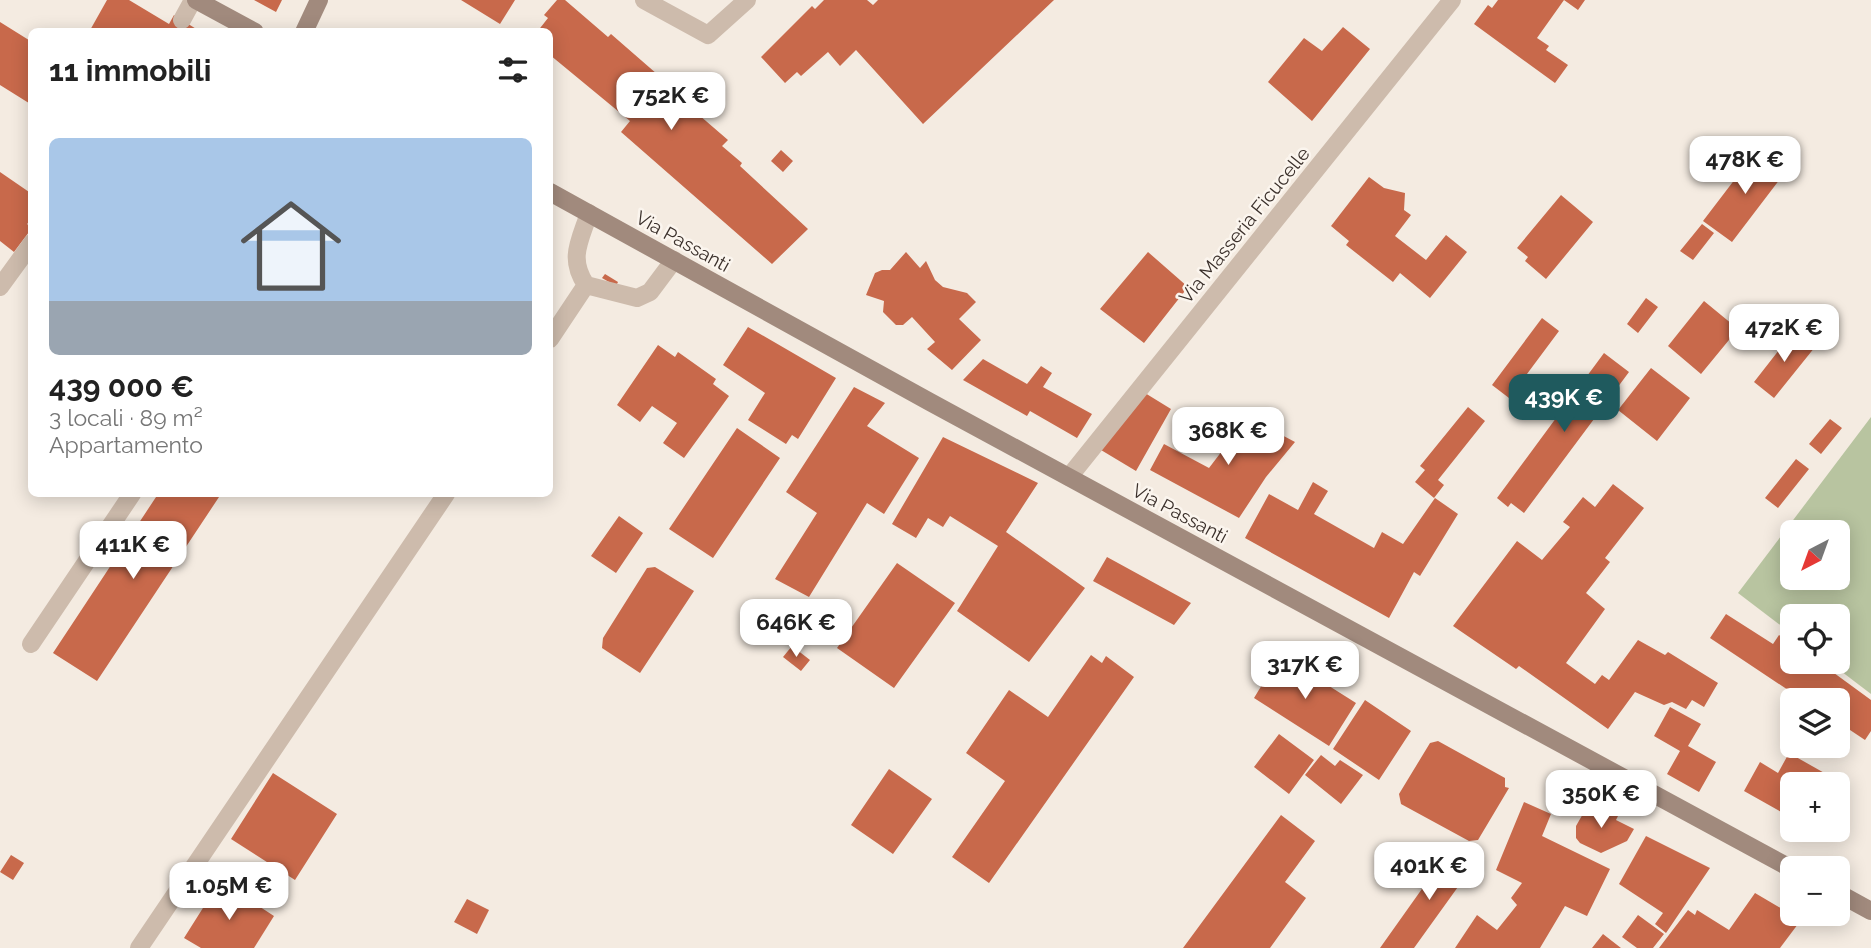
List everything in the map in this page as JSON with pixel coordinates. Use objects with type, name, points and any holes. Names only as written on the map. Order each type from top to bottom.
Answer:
[{"type":"main road","points":[[195,0],[248,28]]},
{"type":"main road","points":[[306,28],[319,0]]},
{"type":"main road","name":"Via Passanti","points":[[553,194],[1780,862]]},
{"type":"main road","points":[[1850,900],[1871,911]]},
{"type":"street","points":[[182,20],[195,0]]},
{"type":"street","points":[[645,0],[708,36],[747,0]]},
{"type":"street","name":"Via Masseria Ficucelle","points":[[1069,477],[1452,0]]},
{"type":"street","points":[[589,213],[575,254],[578,272],[586,285],[637,298],[650,292],[674,260]]},
{"type":"street","points":[[0,287],[28,248]]},
{"type":"street","points":[[553,334],[586,285]]},
{"type":"street","points":[[31,644],[130,497]]},
{"type":"street","points":[[139,948],[444,497]]},
{"type":"green space","points":[[1871,417],[1871,694],[1845,674],[1850,674],[1850,604],[1780,604],[1780,625],[1738,593],[1780,537],[1780,590],[1850,590],[1850,520],[1793,520]]},
{"type":"building","points":[[107,0],[129,0],[169,24],[174,15],[195,28],[91,28]]},
{"type":"building","points":[[254,0],[282,0],[276,12]]},
{"type":"building","points":[[461,0],[515,0],[500,24]]},
{"type":"building","points":[[557,0],[565,0],[608,37],[611,34],[665,81],[663,84],[728,140],[722,146],[808,229],[772,264],[621,132],[630,121],[553,57],[553,28],[540,28],[548,18],[544,15]]},
{"type":"building","points":[[824,0],[867,0],[873,5],[878,0],[1054,0],[923,124],[856,50],[840,66],[828,52],[801,76],[797,72],[785,83],[761,57],[812,6],[815,9]]},
{"type":"building","points":[[1498,0],[1564,0],[1537,38],[1549,46],[1546,50],[1568,65],[1555,83],[1474,24],[1488,5],[1492,8]]},
{"type":"building","points":[[1564,0],[1585,0],[1578,10]]},
{"type":"building","points":[[0,22],[28,40],[28,102],[0,85]]},
{"type":"building","points":[[1343,27],[1370,49],[1312,121],[1268,82],[1304,38],[1322,51]]},
{"type":"building","points":[[1758,149],[1786,171],[1732,242],[1703,221]]},
{"type":"building","points":[[781,150],[793,161],[783,172],[771,161]]},
{"type":"building","points":[[0,172],[28,191],[28,233],[14,252],[0,241]]},
{"type":"building","points":[[1369,177],[1384,188],[1405,193],[1404,210],[1411,215],[1395,236],[1426,260],[1446,235],[1467,252],[1430,298],[1400,273],[1393,282],[1346,245],[1349,241],[1331,226]]},
{"type":"building","points":[[1561,195],[1593,222],[1546,279],[1525,261],[1528,257],[1517,248]]},
{"type":"building","points":[[1702,224],[1714,233],[1693,260],[1680,251]]},
{"type":"building","points":[[906,252],[920,268],[926,261],[935,280],[943,287],[967,293],[976,302],[959,319],[981,340],[952,370],[927,349],[935,342],[912,317],[903,325],[896,325],[883,312],[884,301],[866,295],[875,273],[890,270]]},
{"type":"building","points":[[1148,252],[1188,287],[1144,343],[1100,309]]},
{"type":"building","points":[[605,274],[618,282],[616,286],[602,278]]},
{"type":"building","points":[[1646,298],[1658,307],[1638,333],[1627,324]]},
{"type":"building","points":[[1704,301],[1738,329],[1701,374],[1668,346]]},
{"type":"building","points":[[1542,318],[1559,331],[1509,398],[1492,385]]},
{"type":"building","points":[[748,327],[836,378],[798,439],[792,435],[786,444],[748,420],[765,393],[723,365]]},
{"type":"building","points":[[1794,331],[1815,347],[1774,398],[1754,382]]},
{"type":"building","points":[[658,345],[675,357],[678,352],[716,379],[713,384],[729,396],[684,458],[663,443],[677,423],[652,406],[640,422],[617,405]]},
{"type":"building","points":[[1604,353],[1629,372],[1524,513],[1511,503],[1508,507],[1497,498]]},
{"type":"building","points":[[983,359],[1027,384],[1041,366],[1052,373],[1043,387],[1092,414],[1077,438],[1030,411],[1027,416],[963,380]]},
{"type":"building","points":[[1651,368],[1690,398],[1657,441],[1618,410]]},
{"type":"building","points":[[854,387],[885,403],[867,426],[919,458],[884,514],[867,503],[809,597],[775,579],[817,513],[786,492]]},
{"type":"building","points":[[1145,393],[1171,409],[1136,471],[1101,450]]},
{"type":"building","points":[[1468,407],[1485,421],[1438,480],[1444,485],[1434,498],[1415,482],[1425,470],[1420,466]]},
{"type":"building","points":[[1248,417],[1295,442],[1266,477],[1239,518],[1150,470],[1164,444],[1209,468]]},
{"type":"building","points":[[1830,419],[1842,428],[1821,454],[1809,444]]},
{"type":"building","points":[[737,428],[780,458],[713,558],[669,529]]},
{"type":"building","points":[[943,437],[1038,483],[1006,532],[1085,588],[1029,662],[957,611],[998,546],[950,516],[943,527],[928,518],[916,538],[892,524]]},
{"type":"building","points":[[1796,459],[1809,469],[1778,508],[1765,498]]},
{"type":"building","points":[[1313,482],[1328,491],[1314,514],[1374,548],[1382,532],[1403,544],[1435,498],[1458,514],[1420,576],[1414,572],[1389,618],[1245,538],[1269,494],[1298,510]]},
{"type":"building","points":[[1613,484],[1644,508],[1605,558],[1610,562],[1586,593],[1605,609],[1566,663],[1595,684],[1602,675],[1609,680],[1638,640],[1665,655],[1668,652],[1718,683],[1704,707],[1692,700],[1686,709],[1672,702],[1664,705],[1635,692],[1608,729],[1519,666],[1516,669],[1453,626],[1517,541],[1542,560],[1570,527],[1563,522],[1583,497],[1595,507]]},
{"type":"building","points":[[156,497],[219,497],[97,681],[53,653]]},
{"type":"building","points":[[619,516],[643,533],[616,573],[591,556]]},
{"type":"building","points":[[1107,557],[1191,603],[1174,625],[1093,581]]},
{"type":"building","points":[[897,563],[955,603],[894,688],[837,648]]},
{"type":"building","points":[[655,567],[694,591],[640,673],[602,648],[603,638],[647,568]]},
{"type":"building","points":[[1726,614],[1773,644],[1779,635],[1780,674],[1835,674],[1871,700],[1871,731],[1865,740],[1850,730],[1850,688],[1785,688],[1710,638]]},
{"type":"building","points":[[792,646],[810,660],[801,671],[783,657]]},
{"type":"building","points":[[1091,655],[1102,663],[1106,656],[1134,677],[989,883],[952,857],[1005,781],[966,753],[1009,690],[1048,717]]},
{"type":"building","points":[[1280,655],[1356,703],[1329,746],[1254,698]]},
{"type":"building","points":[[1365,700],[1411,731],[1379,780],[1333,749]]},
{"type":"building","points":[[1670,707],[1701,724],[1688,746],[1716,762],[1699,792],[1667,774],[1680,751],[1654,736]]},
{"type":"building","points":[[1279,734],[1314,760],[1289,794],[1254,767]]},
{"type":"building","points":[[1438,741],[1505,778],[1505,787],[1509,788],[1478,840],[1469,841],[1401,804],[1399,794],[1430,743]]},
{"type":"building","points":[[1321,755],[1335,766],[1340,760],[1363,775],[1341,804],[1305,775]]},
{"type":"building","points":[[1786,758],[1798,758],[1823,772],[1780,772],[1780,811],[1744,791],[1760,762],[1778,773]]},
{"type":"building","points":[[889,769],[932,799],[893,854],[851,825]]},
{"type":"building","points":[[273,773],[337,814],[295,880],[231,839]]},
{"type":"building","points":[[1524,802],[1551,814],[1542,836],[1610,869],[1587,916],[1565,906],[1540,948],[1455,948],[1477,915],[1497,930],[1517,905],[1511,898],[1522,883],[1496,870]]},
{"type":"building","points":[[1588,805],[1597,810],[1598,806],[1618,816],[1616,820],[1634,829],[1627,841],[1601,853],[1580,843],[1576,838],[1576,826]]},
{"type":"building","points":[[1281,815],[1315,841],[1285,882],[1306,898],[1270,948],[1183,948]]},
{"type":"building","points":[[1646,836],[1710,868],[1666,933],[1655,924],[1663,913],[1619,884]]},
{"type":"building","points":[[1451,848],[1473,866],[1414,948],[1380,948]]},
{"type":"building","points":[[11,855],[24,863],[13,880],[0,872]]},
{"type":"building","points":[[220,881],[274,916],[254,948],[201,948],[184,938]]},
{"type":"building","points":[[1755,893],[1780,908],[1780,926],[1796,926],[1780,948],[1659,948],[1688,910],[1695,915],[1697,910],[1729,930]]},
{"type":"building","points":[[467,899],[489,910],[477,934],[454,922]]},
{"type":"building","points":[[1638,915],[1664,934],[1653,948],[1637,948],[1622,937]]},
{"type":"building","points":[[1603,934],[1621,948],[1592,948]]}]
